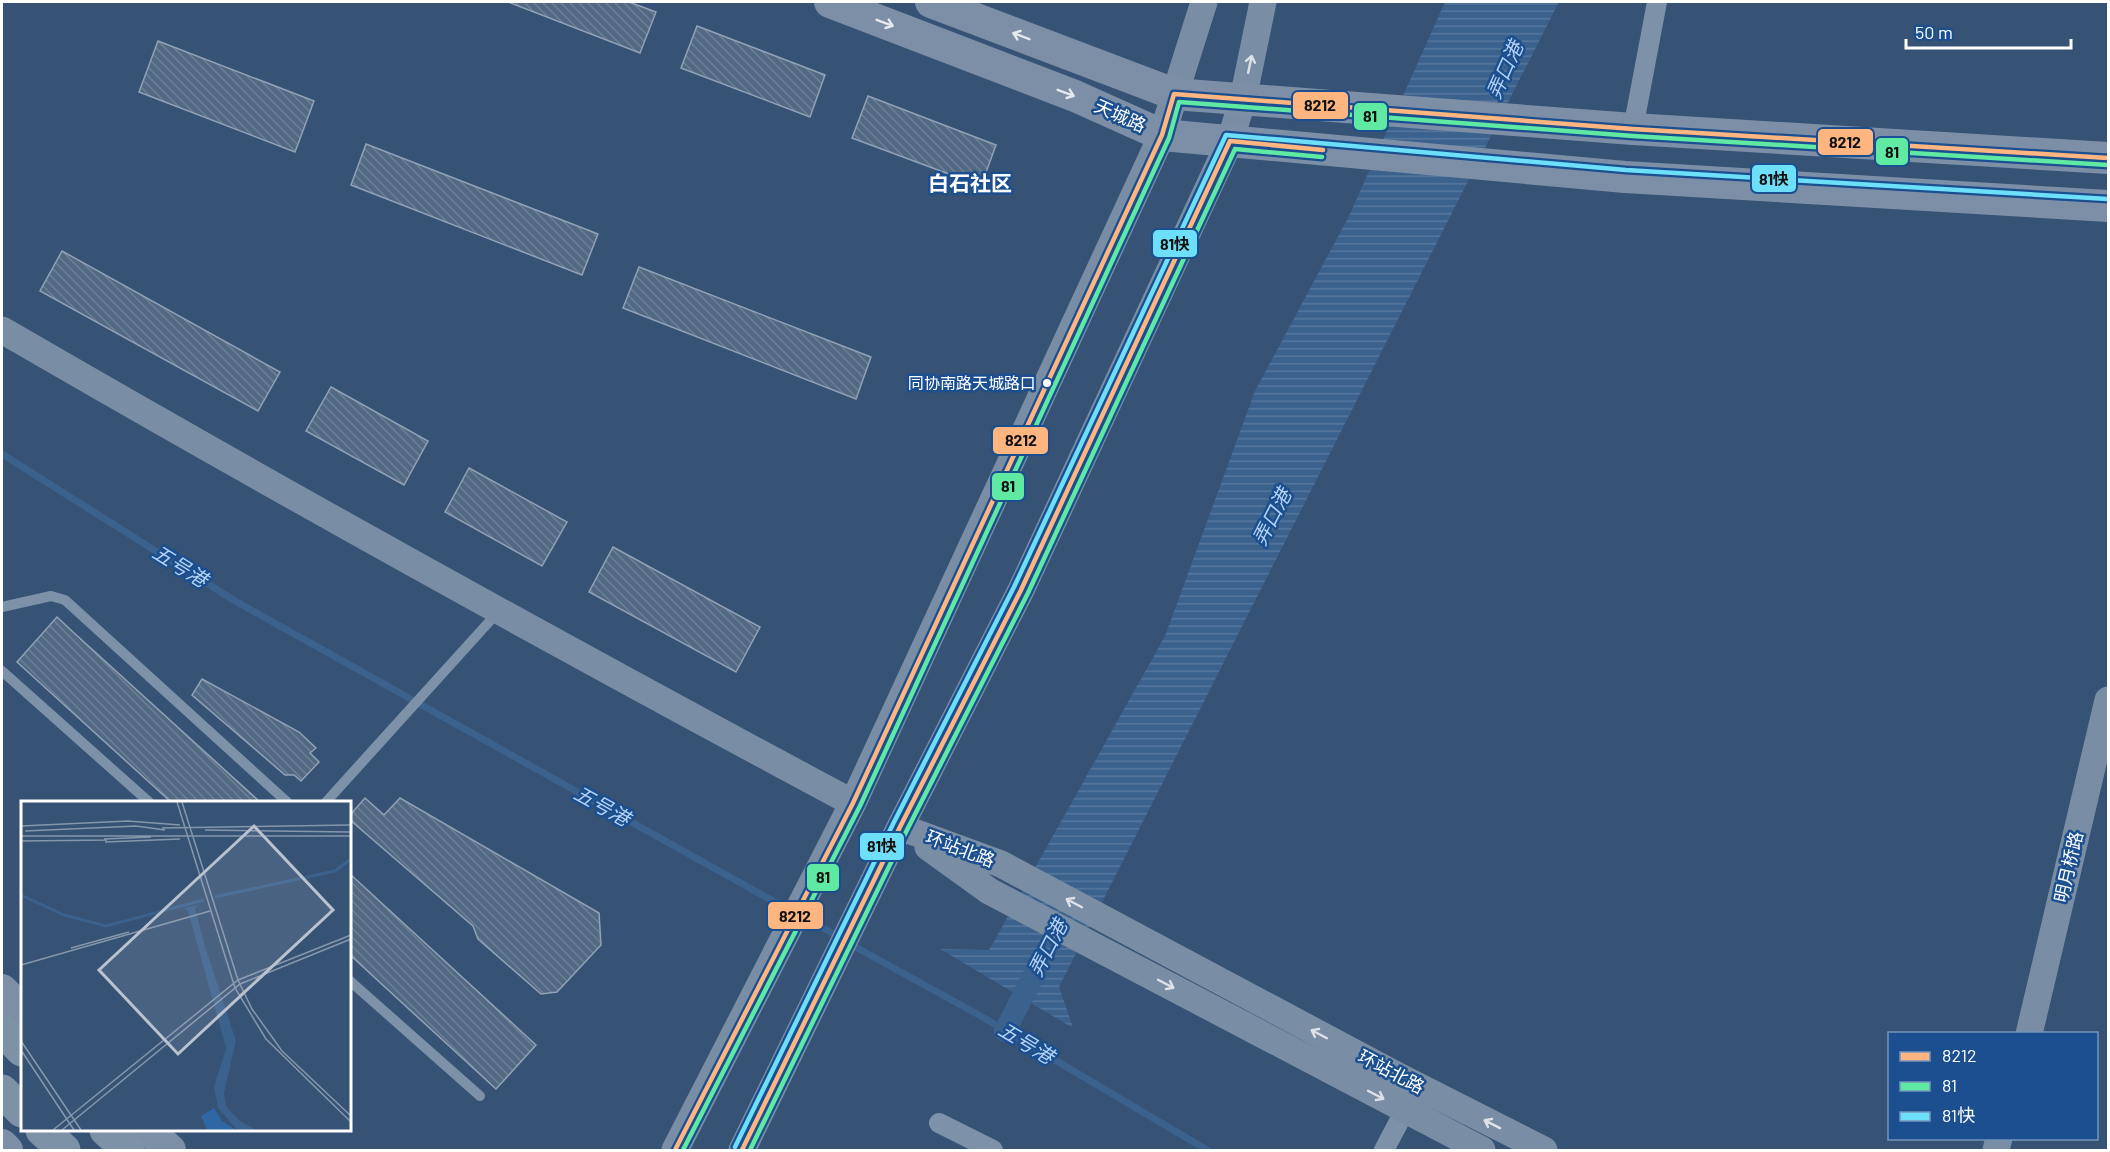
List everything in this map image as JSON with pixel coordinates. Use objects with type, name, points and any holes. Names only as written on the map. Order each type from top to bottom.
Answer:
[{"type":"highway","points":[[2,1030],[21,1049]]},
{"type":"highway","points":[[2,1091],[21,1110]]},
{"type":"highway","points":[[43,1131],[64,1150]]},
{"type":"highway","points":[[107,1131],[128,1150]]},
{"type":"main road","name":"天城路","points":[[830,2],[1075,96],[1161,135],[1512,167],[2109,206]]},
{"type":"main road","points":[[931,2],[1174,94],[1633,129],[2109,158]]},
{"type":"main road","points":[[675,1150],[853,803],[1161,135],[1204,2]]},
{"type":"main road","points":[[742,1150],[900,827],[1021,590],[1230,141],[1243,99],[1263,2]]},
{"type":"main road","points":[[2,330],[278,490],[498,612],[853,803]]},
{"type":"main road","name":"明月桥路","points":[[2030,1032],[2100,768],[2109,700]]},
{"type":"main road","name":"环站北路","points":[[900,827],[1001,864],[1417,1086],[1544,1150]]},
{"type":"main road","name":"环站北路","points":[[900,827],[989,891],[1482,1150]]},
{"type":"main road","points":[[2,990],[21,1009]]},
{"type":"main road","points":[[149,1131],[170,1150]]},
{"type":"main road","points":[[2,1145],[7,1150]]},
{"type":"street","points":[[1633,129],[1657,2]]},
{"type":"street","points":[[1388,1143],[1417,1086]]},
{"type":"street","points":[[939,1123],[993,1150]]},
{"type":"lane","points":[[2,607],[51,596],[65,600],[286,801]]},
{"type":"lane","points":[[327,801],[498,612]]},
{"type":"lane","points":[[2,671],[148,801]]},
{"type":"lane","points":[[351,982],[480,1096]]},
{"type":"water","points":[[1445,2],[1559,2],[1059,987],[1073,1028],[940,949],[989,950],[1165,636],[1255,391],[1349,216]]},
{"type":"building","points":[[508,2],[629,2],[656,12],[640,53]]},
{"type":"building","points":[[697,26],[825,75],[810,117],[681,68]]},
{"type":"building","points":[[158,41],[314,101],[295,152],[139,92]]},
{"type":"building","points":[[868,96],[996,145],[981,186],[852,138]]},
{"type":"building","points":[[366,144],[598,234],[582,275],[351,185]]},
{"type":"building","points":[[62,251],[280,372],[258,411],[40,291]]},
{"type":"building","points":[[639,267],[871,357],[856,399],[623,308]]},
{"type":"building","points":[[331,387],[428,441],[404,485],[306,431]]},
{"type":"building","points":[[469,468],[567,522],[542,566],[445,512]]},
{"type":"building","points":[[613,547],[760,627],[736,672],[589,592]]},
{"type":"building","points":[[57,617],[259,801],[170,801],[17,662]]},
{"type":"building","points":[[202,679],[299,732],[316,748],[310,753],[319,762],[301,781],[294,775],[285,775],[192,695]]},
{"type":"building","points":[[365,798],[384,815],[400,798],[599,913],[601,945],[557,992],[541,994],[478,939],[473,926],[351,821],[351,814]]},
{"type":"building","points":[[351,875],[536,1045],[496,1089],[351,956]]},
{"type":"waterway","name":"五号港","points":[[2,454],[235,601],[791,911]]},
{"type":"waterway","name":"五号港","points":[[801,916],[841,938]]},
{"type":"waterway","name":"五号港","points":[[850,944],[979,1015],[1207,1150]]},
{"type":"waterway","name":"弄口港","points":[[1005,1031],[1036,971]]},
{"type":"transit line","name":"8212","points":[[675,1150],[853,803],[1162,135],[1174,94],[1633,129],[2108,158]]},
{"type":"transit line","name":"81","points":[[683,1150],[860,806],[1169,138],[1179,102],[1633,136],[2108,165]]},
{"type":"transit line","name":"81快","points":[[735,1147],[893,824],[1014,587],[1226,135],[1626,170],[2108,199]]},
{"type":"transit line","name":"8212","points":[[742,1150],[900,827],[1021,590],[1230,141],[1323,150]]},
{"type":"transit line","name":"81","points":[[750,1150],[907,830],[1028,593],[1235,149],[1322,157]]},
{"type":"place","name":"同协南路天城路口","points":[[1047,383]]},
{"type":"district","name":"白石社区","points":[[970,184]]}]
